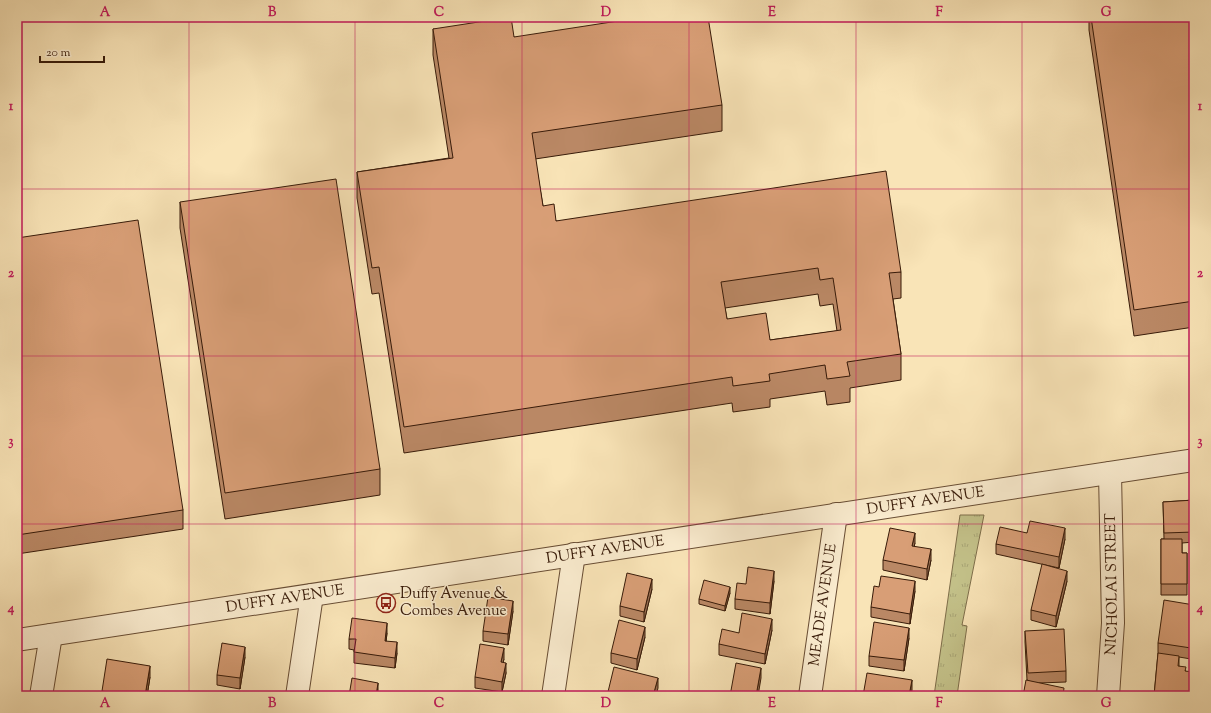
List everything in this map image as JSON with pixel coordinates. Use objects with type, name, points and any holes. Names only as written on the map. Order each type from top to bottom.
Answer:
[{"type":"street","name":"DUFFY AVENUE","points":[[17,640],[1194,460]]},
{"type":"street","name":"NICHOLAI STREET","points":[[1108,696],[1113,622],[1110,473]]},
{"type":"street","name":"MEADE AVENUE","points":[[810,696],[836,514]]},
{"type":"street","points":[[553,696],[574,554]]},
{"type":"street","points":[[297,696],[312,595]]},
{"type":"street","points":[[42,696],[51,635]]},
{"type":"green space","points":[[960,515],[984,515],[962,625],[967,626],[957,696],[934,696]]},
{"type":"building","points":[[511,17],[514,37],[644,17],[708,17],[722,105],[532,133],[543,206],[554,204],[556,221],[886,171],[901,272],[889,273],[901,354],[847,362],[850,376],[827,379],[825,365],[769,374],[770,381],[733,386],[732,377],[404,427],[379,267],[372,268],[357,172],[453,158],[433,29]],"holes":[[[818,268],[820,280],[833,278],[841,330],[770,340],[766,313],[727,319],[721,282]]]},
{"type":"building","points":[[1091,17],[1194,17],[1194,301],[1134,310]]},
{"type":"building","points":[[336,179],[380,469],[225,493],[180,202]]},
{"type":"building","points":[[138,220],[183,510],[17,535],[17,238]]},
{"type":"building","points":[[1194,500],[1194,532],[1164,533],[1163,502]]},
{"type":"building","points":[[1030,521],[1065,528],[1059,557],[996,544],[1000,527],[1027,533]]},
{"type":"building","points":[[890,528],[915,533],[912,546],[931,549],[927,569],[883,560]]},
{"type":"building","points":[[1161,539],[1182,539],[1182,553],[1187,553],[1187,584],[1161,584]]},
{"type":"building","points":[[1042,564],[1067,571],[1056,616],[1031,610]]},
{"type":"building","points":[[748,567],[774,571],[770,603],[735,599],[737,583],[746,584]]},
{"type":"building","points":[[627,573],[652,579],[644,612],[620,606]]},
{"type":"building","points":[[881,576],[915,581],[910,614],[871,607],[874,586],[879,587]]},
{"type":"building","points":[[704,580],[730,587],[725,606],[699,599]]},
{"type":"building","points":[[488,597],[513,601],[508,634],[483,631]]},
{"type":"building","points":[[1164,600],[1194,605],[1194,631],[1191,648],[1158,643]]},
{"type":"building","points":[[742,613],[772,619],[765,654],[719,644],[722,629],[739,633]]},
{"type":"building","points":[[352,618],[387,623],[385,641],[397,642],[395,658],[354,652],[356,639],[349,639]]},
{"type":"building","points":[[619,620],[645,627],[637,659],[611,653]]},
{"type":"building","points":[[874,622],[909,628],[904,660],[869,656]]},
{"type":"building","points":[[1064,629],[1066,671],[1028,673],[1025,631]]},
{"type":"building","points":[[222,643],[245,647],[240,678],[217,675]]},
{"type":"building","points":[[480,644],[504,648],[501,662],[506,663],[502,682],[475,677]]},
{"type":"building","points":[[1158,653],[1179,656],[1178,666],[1186,667],[1185,671],[1193,672],[1191,696],[1154,696]]},
{"type":"building","points":[[107,659],[150,666],[145,696],[130,696],[102,691]]},
{"type":"building","points":[[736,663],[761,668],[756,696],[730,696]]},
{"type":"building","points":[[614,667],[658,678],[653,696],[607,696]]},
{"type":"building","points":[[867,673],[912,680],[909,696],[863,696]]},
{"type":"building","points":[[352,678],[378,683],[376,696],[349,696]]},
{"type":"building","points":[[1026,680],[1064,688],[1063,696],[1023,696]]},
{"type":"building","points":[[460,692],[487,696],[459,696]]},
{"type":"railway","points":[[17,19],[46,17]]},
{"type":"place","name":"Duffy Avenue & Combes Avenue","points":[[386,603]]}]
